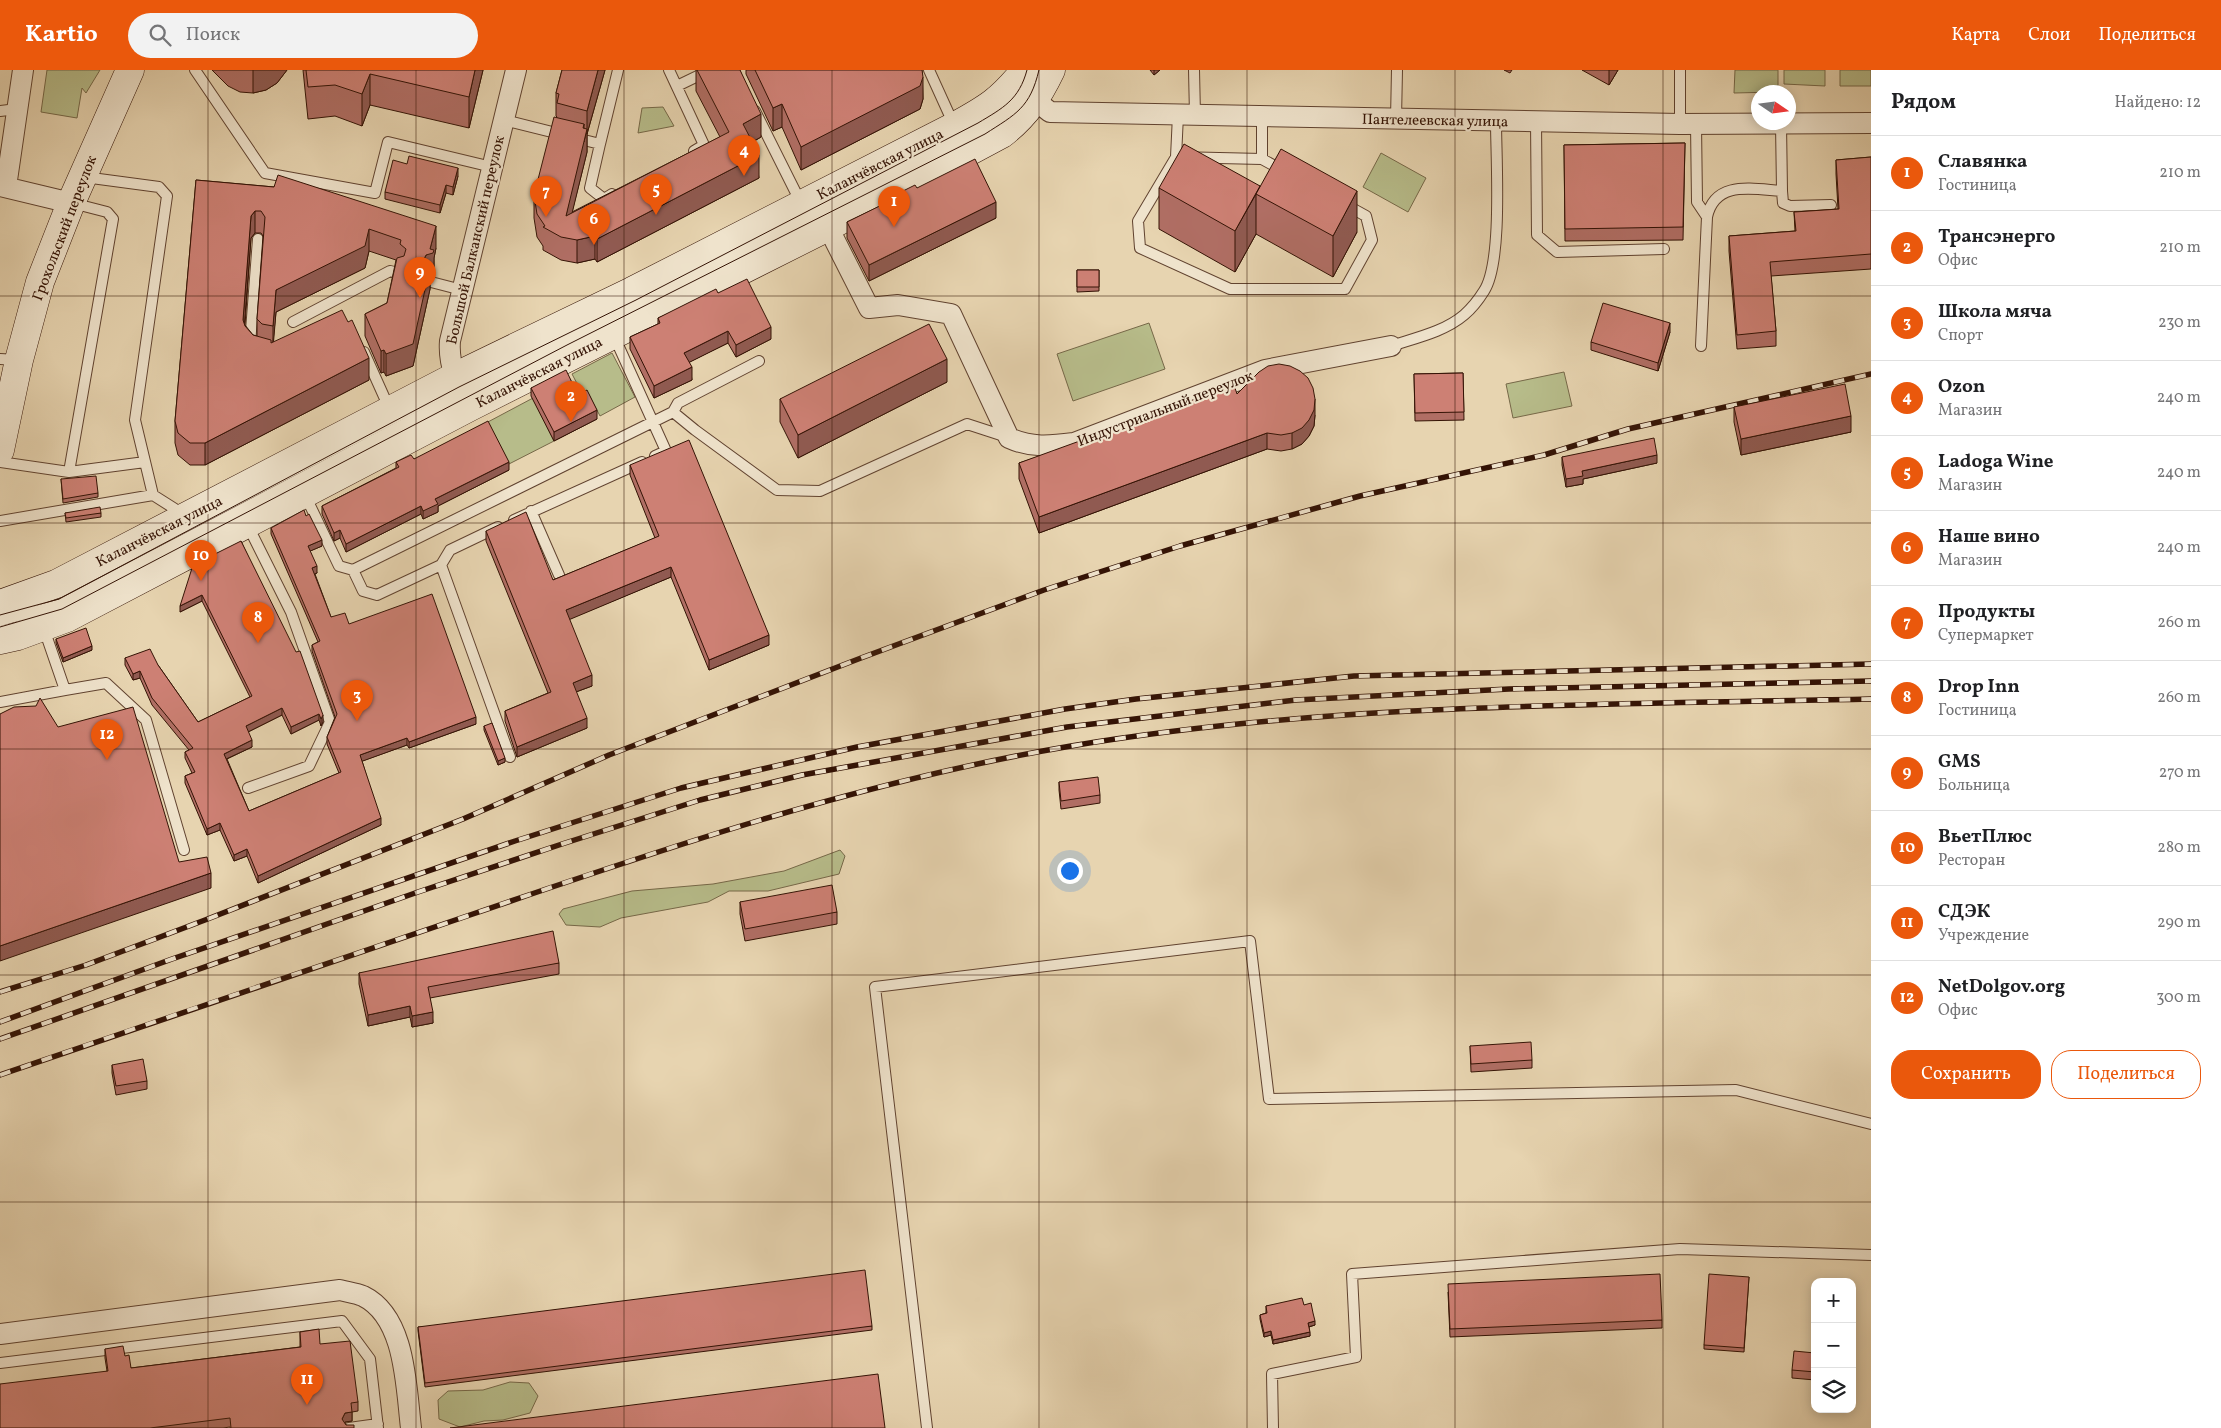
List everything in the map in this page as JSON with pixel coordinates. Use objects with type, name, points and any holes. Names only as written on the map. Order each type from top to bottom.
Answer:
[{"type":"main road","name":"Грохольский переулок","points":[[0,450],[9,359],[71,203],[130,70]]},
{"type":"main road","name":"Каланчёвская улица","points":[[0,640],[43,628],[67,618],[304,493],[462,392],[632,291],[955,126],[992,106],[1009,90],[1037,77]]},
{"type":"main road","name":"Каланчёвская улица","points":[[0,604],[56,584],[390,411],[462,392],[613,335],[828,227],[1002,134],[1015,124],[1037,77]]},
{"type":"street","points":[[23,70],[8,110],[3,187],[71,203]]},
{"type":"street","name":"Большой Балканский переулок","points":[[462,392],[449,360],[450,341],[516,70]]},
{"type":"street","name":"Пантелеевская улица","points":[[1037,77],[1050,112],[1751,124]]},
{"type":"street","name":"Пантелеевская улица","points":[[1796,124],[1871,123]]},
{"type":"street","points":[[828,227],[869,308],[898,305],[951,314],[1009,438]]},
{"type":"street","name":"Индустриальный переулок","points":[[1009,438],[1024,445],[1053,446],[1074,443],[1265,370],[1391,346]]},
{"type":"street","points":[[0,1334],[340,1290],[363,1296],[385,1314],[402,1351],[411,1428]]},
{"type":"lane","points":[[195,70],[265,173],[375,193],[388,142],[492,167]]},
{"type":"lane","points":[[618,70],[590,188],[604,199],[620,190]]},
{"type":"lane","points":[[669,70],[704,145],[688,154]]},
{"type":"lane","points":[[677,86],[710,70]]},
{"type":"lane","points":[[929,70],[955,126]]},
{"type":"lane","points":[[1194,70],[1176,157],[1138,221],[1140,248],[1230,289],[1346,289],[1372,240],[1366,216],[1336,200]]},
{"type":"lane","points":[[1396,119],[1397,70]]},
{"type":"lane","points":[[1680,70],[1697,202],[1707,217]]},
{"type":"lane","points":[[0,621],[61,604],[462,392],[981,129],[1012,109],[1037,77]]},
{"type":"lane","points":[[750,101],[801,204]]},
{"type":"lane","points":[[1262,116],[1262,159]]},
{"type":"lane","points":[[504,120],[600,144]]},
{"type":"lane","points":[[1391,346],[1433,333],[1464,315],[1485,290],[1493,260],[1496,228],[1496,121]]},
{"type":"lane","points":[[1536,121],[1537,235],[1557,252],[1664,249]]},
{"type":"lane","points":[[1781,130],[1783,203],[1786,205],[1831,205]]},
{"type":"lane","points":[[1176,157],[1262,159],[1295,177]]},
{"type":"lane","points":[[83,176],[159,187],[167,196],[135,420],[154,495]]},
{"type":"lane","points":[[1701,346],[1709,208],[1714,200],[1730,190],[1782,191]]},
{"type":"lane","points":[[69,472],[113,219],[107,212],[71,203]]},
{"type":"lane","points":[[258,239],[250,343],[258,352]]},
{"type":"lane","points":[[293,322],[390,271],[398,272]]},
{"type":"lane","points":[[432,282],[462,290]]},
{"type":"lane","points":[[353,570],[362,591],[378,596],[441,565],[450,550],[666,450],[613,335]]},
{"type":"lane","points":[[360,344],[390,411]]},
{"type":"lane","points":[[304,493],[339,566],[353,570],[673,412],[678,403],[758,361]]},
{"type":"lane","points":[[673,412],[777,490],[820,491],[967,424],[1009,438]]},
{"type":"lane","points":[[0,462],[69,472],[145,462]]},
{"type":"lane","points":[[0,521],[154,495],[188,516]]},
{"type":"lane","points":[[531,511],[559,575]]},
{"type":"lane","points":[[246,523],[291,612],[330,722],[309,766],[248,788]]},
{"type":"lane","points":[[441,565],[510,756]]},
{"type":"lane","points":[[43,628],[65,690]]},
{"type":"lane","points":[[0,702],[106,682],[146,720],[184,850]]},
{"type":"lane","points":[[927,1428],[875,987],[1250,941],[1269,1099],[1736,1090],[1871,1124]]},
{"type":"lane","points":[[1273,1428],[1272,1374],[1356,1357],[1352,1274],[1680,1249],[1871,1254]]},
{"type":"lane","points":[[0,1363],[342,1321],[370,1359],[378,1426],[349,1428]]},
{"type":"green space","points":[[47,70],[100,70],[86,93],[82,88],[77,118],[41,112]]},
{"type":"green space","points":[[1735,70],[1778,70],[1778,85],[1751,85],[1751,93],[1734,93]]},
{"type":"green space","points":[[1784,70],[1825,70],[1825,86],[1784,84]]},
{"type":"green space","points":[[1840,70],[1871,70],[1871,86],[1840,86]]},
{"type":"green space","points":[[663,107],[674,126],[638,133],[642,108]]},
{"type":"green space","points":[[1381,153],[1426,178],[1408,212],[1363,187]]},
{"type":"green space","points":[[1149,323],[1165,369],[1073,401],[1057,354]]},
{"type":"green space","points":[[612,353],[635,397],[600,416],[588,393],[583,395],[572,374]]},
{"type":"green space","points":[[1564,372],[1572,406],[1513,418],[1506,384]]},
{"type":"green space","points":[[533,398],[554,441],[507,465],[486,423]]},
{"type":"green space","points":[[840,850],[845,856],[839,874],[768,891],[729,891],[708,902],[621,918],[600,927],[566,925],[559,914],[563,909],[632,891],[713,884],[784,871]]},
{"type":"green space","points":[[510,1382],[529,1383],[538,1396],[530,1413],[503,1420],[484,1421],[460,1427],[439,1419],[438,1400],[448,1391],[483,1390]]},
{"type":"building","points":[[306,70],[475,70],[469,97],[370,74],[362,94],[335,85],[308,87]]},
{"type":"building","points":[[562,70],[598,70],[587,111],[557,103],[559,94],[556,93]]},
{"type":"building","points":[[697,70],[740,70],[761,114],[743,124],[759,155],[597,239],[595,236],[577,240],[561,237],[543,227],[545,226],[537,214],[534,195],[554,117],[584,124],[583,128],[587,129],[566,216],[729,132]]},
{"type":"building","points":[[755,70],[922,70],[923,77],[920,86],[801,147],[782,104],[773,108]]},
{"type":"building","points":[[1685,143],[1683,227],[1565,229],[1564,145]]},
{"type":"building","points":[[1184,144],[1260,186],[1235,231],[1159,188]]},
{"type":"building","points":[[1281,149],[1357,191],[1333,236],[1256,194]]},
{"type":"building","points":[[409,156],[458,168],[453,187],[446,185],[440,205],[385,192],[393,160],[407,164]]},
{"type":"building","points":[[1871,157],[1871,254],[1770,262],[1776,331],[1737,335],[1729,236],[1796,231],[1794,212],[1839,209],[1836,160]]},
{"type":"building","points":[[975,159],[996,202],[869,265],[847,222],[900,196],[899,193],[915,185],[917,188]]},
{"type":"building","points":[[278,175],[436,226],[430,249],[434,250],[433,253],[426,255],[424,259],[430,267],[413,344],[386,354],[384,350],[381,351],[365,314],[387,303],[397,258],[404,256],[406,249],[400,244],[401,240],[369,229],[365,246],[276,290],[273,326],[262,324],[257,319],[265,217],[261,211],[255,211],[251,216],[243,320],[245,326],[253,335],[271,340],[271,343],[342,310],[348,322],[352,320],[369,358],[205,443],[190,443],[178,433],[175,421],[196,180],[274,187]]},
{"type":"building","points":[[1077,270],[1099,270],[1099,287],[1077,287]]},
{"type":"building","points":[[747,279],[771,327],[736,345],[728,331],[684,353],[692,367],[654,386],[630,337],[660,323],[658,318],[716,289],[718,293]]},
{"type":"building","points":[[1603,303],[1670,323],[1658,363],[1591,342]]},
{"type":"building","points":[[929,324],[947,359],[798,435],[780,399]]},
{"type":"building","points":[[1279,364],[1290,366],[1300,371],[1308,378],[1313,388],[1314,410],[1302,428],[1292,433],[1281,435],[1267,433],[1039,517],[1019,463],[1234,385],[1237,394],[1259,372],[1268,366]]},
{"type":"building","points":[[566,370],[578,395],[587,390],[597,410],[554,432],[531,388]]},
{"type":"building","points":[[1463,373],[1464,412],[1415,413],[1414,374]]},
{"type":"building","points":[[1845,384],[1851,416],[1741,439],[1734,407]]},
{"type":"building","points":[[488,421],[509,462],[435,499],[438,504],[423,511],[421,506],[346,544],[340,530],[334,533],[322,506],[399,467],[396,462],[411,455],[414,459]]},
{"type":"building","points":[[1654,438],[1657,455],[1582,471],[1583,476],[1566,479],[1562,457]]},
{"type":"building","points":[[689,440],[769,635],[709,660],[671,567],[566,610],[592,675],[573,683],[587,718],[517,747],[505,711],[551,692],[486,531],[526,512],[553,580],[659,536],[630,465]]},
{"type":"building","points":[[96,476],[98,493],[63,499],[61,479]]},
{"type":"building","points":[[100,507],[101,513],[66,518],[65,513]]},
{"type":"building","points":[[304,510],[306,516],[309,514],[322,540],[308,546],[317,566],[312,568],[331,617],[345,613],[349,624],[432,594],[476,717],[409,742],[407,738],[360,755],[381,818],[258,876],[247,849],[234,855],[220,823],[207,829],[185,776],[195,772],[185,752],[193,748],[152,698],[140,671],[133,674],[125,658],[150,649],[158,665],[198,722],[252,696],[202,595],[180,606],[193,565],[241,541],[296,652],[300,651],[323,715],[321,719],[319,714],[291,727],[282,708],[246,726],[252,740],[224,754],[249,811],[341,772],[327,737],[337,714],[312,645],[320,641],[271,528]]},
{"type":"building","points":[[86,628],[92,646],[63,658],[56,639]]},
{"type":"building","points":[[40,698],[58,727],[133,707],[179,862],[207,857],[211,873],[0,946],[0,714],[14,707],[36,706]]},
{"type":"building","points":[[492,723],[505,758],[498,761],[484,726]]},
{"type":"building","points":[[1098,777],[1100,795],[1061,801],[1059,782]]},
{"type":"building","points":[[832,885],[837,912],[745,929],[740,902]]},
{"type":"building","points":[[553,931],[559,963],[428,987],[433,1012],[412,1016],[410,1006],[368,1015],[359,973]]},
{"type":"building","points":[[1531,1042],[1532,1060],[1471,1064],[1470,1046]]},
{"type":"building","points":[[143,1059],[147,1081],[116,1086],[112,1065]]},
{"type":"building","points":[[865,1270],[872,1326],[425,1383],[418,1327]]},
{"type":"building","points":[[1660,1274],[1662,1320],[1450,1329],[1448,1284]]},
{"type":"building","points":[[1709,1274],[1749,1277],[1744,1348],[1704,1345]]},
{"type":"building","points":[[1302,1298],[1304,1305],[1311,1303],[1315,1321],[1308,1323],[1310,1332],[1273,1340],[1271,1331],[1264,1333],[1260,1315],[1267,1313],[1266,1306]]},
{"type":"building","points":[[319,1329],[320,1344],[350,1341],[358,1402],[351,1403],[352,1412],[345,1413],[342,1419],[346,1425],[354,1425],[354,1428],[231,1428],[230,1418],[150,1428],[0,1428],[0,1384],[108,1371],[105,1349],[123,1346],[125,1356],[129,1355],[131,1368],[301,1347],[300,1332]]},
{"type":"building","points":[[1794,1351],[1811,1353],[1811,1372],[1792,1370]]},
{"type":"building","points":[[878,1374],[885,1428],[450,1428]]},
{"type":"tram line","points":[[0,615],[59,599],[459,387],[636,300],[978,123],[1002,108],[1015,96],[1027,70]]},
{"type":"tram line","points":[[0,627],[62,609],[567,345],[985,134],[1013,115],[1026,102],[1039,70]]},
{"type":"railway","points":[[0,992],[86,965],[205,920],[463,819],[609,755],[1044,590],[1180,546],[1360,496],[1544,455],[1628,429],[1871,374]]},
{"type":"railway","points":[[0,1022],[172,959],[515,841],[681,788],[857,747],[1065,709],[1136,699],[1354,676],[1871,664]]},
{"type":"railway","points":[[0,1039],[418,892],[562,844],[700,800],[802,775],[1067,727],[1296,700],[1509,689],[1871,681]]},
{"type":"railway","points":[[0,1075],[690,842],[841,797],[993,761],[1071,746],[1170,732],[1370,713],[1570,705],[1871,699]]},
{"type":"place","name":"Ozon","points":[[744,176]]},
{"type":"place","name":"Ladoga Wine","points":[[656,215]]},
{"type":"place","name":"Продукты","points":[[546,217]]},
{"type":"place","name":"Славянка","points":[[894,227]]},
{"type":"place","name":"Наше вино","points":[[594,245]]},
{"type":"place","name":"GMS","points":[[420,298]]},
{"type":"place","name":"Трансэнерго","points":[[571,422]]},
{"type":"place","name":"ВьетПлюс","points":[[201,581]]},
{"type":"place","name":"Drop Inn","points":[[258,643]]},
{"type":"place","name":"Школа мяча","points":[[357,721]]},
{"type":"place","name":"NetDolgov.org","points":[[107,760]]},
{"type":"place","name":"СДЭК","points":[[307,1405]]}]
